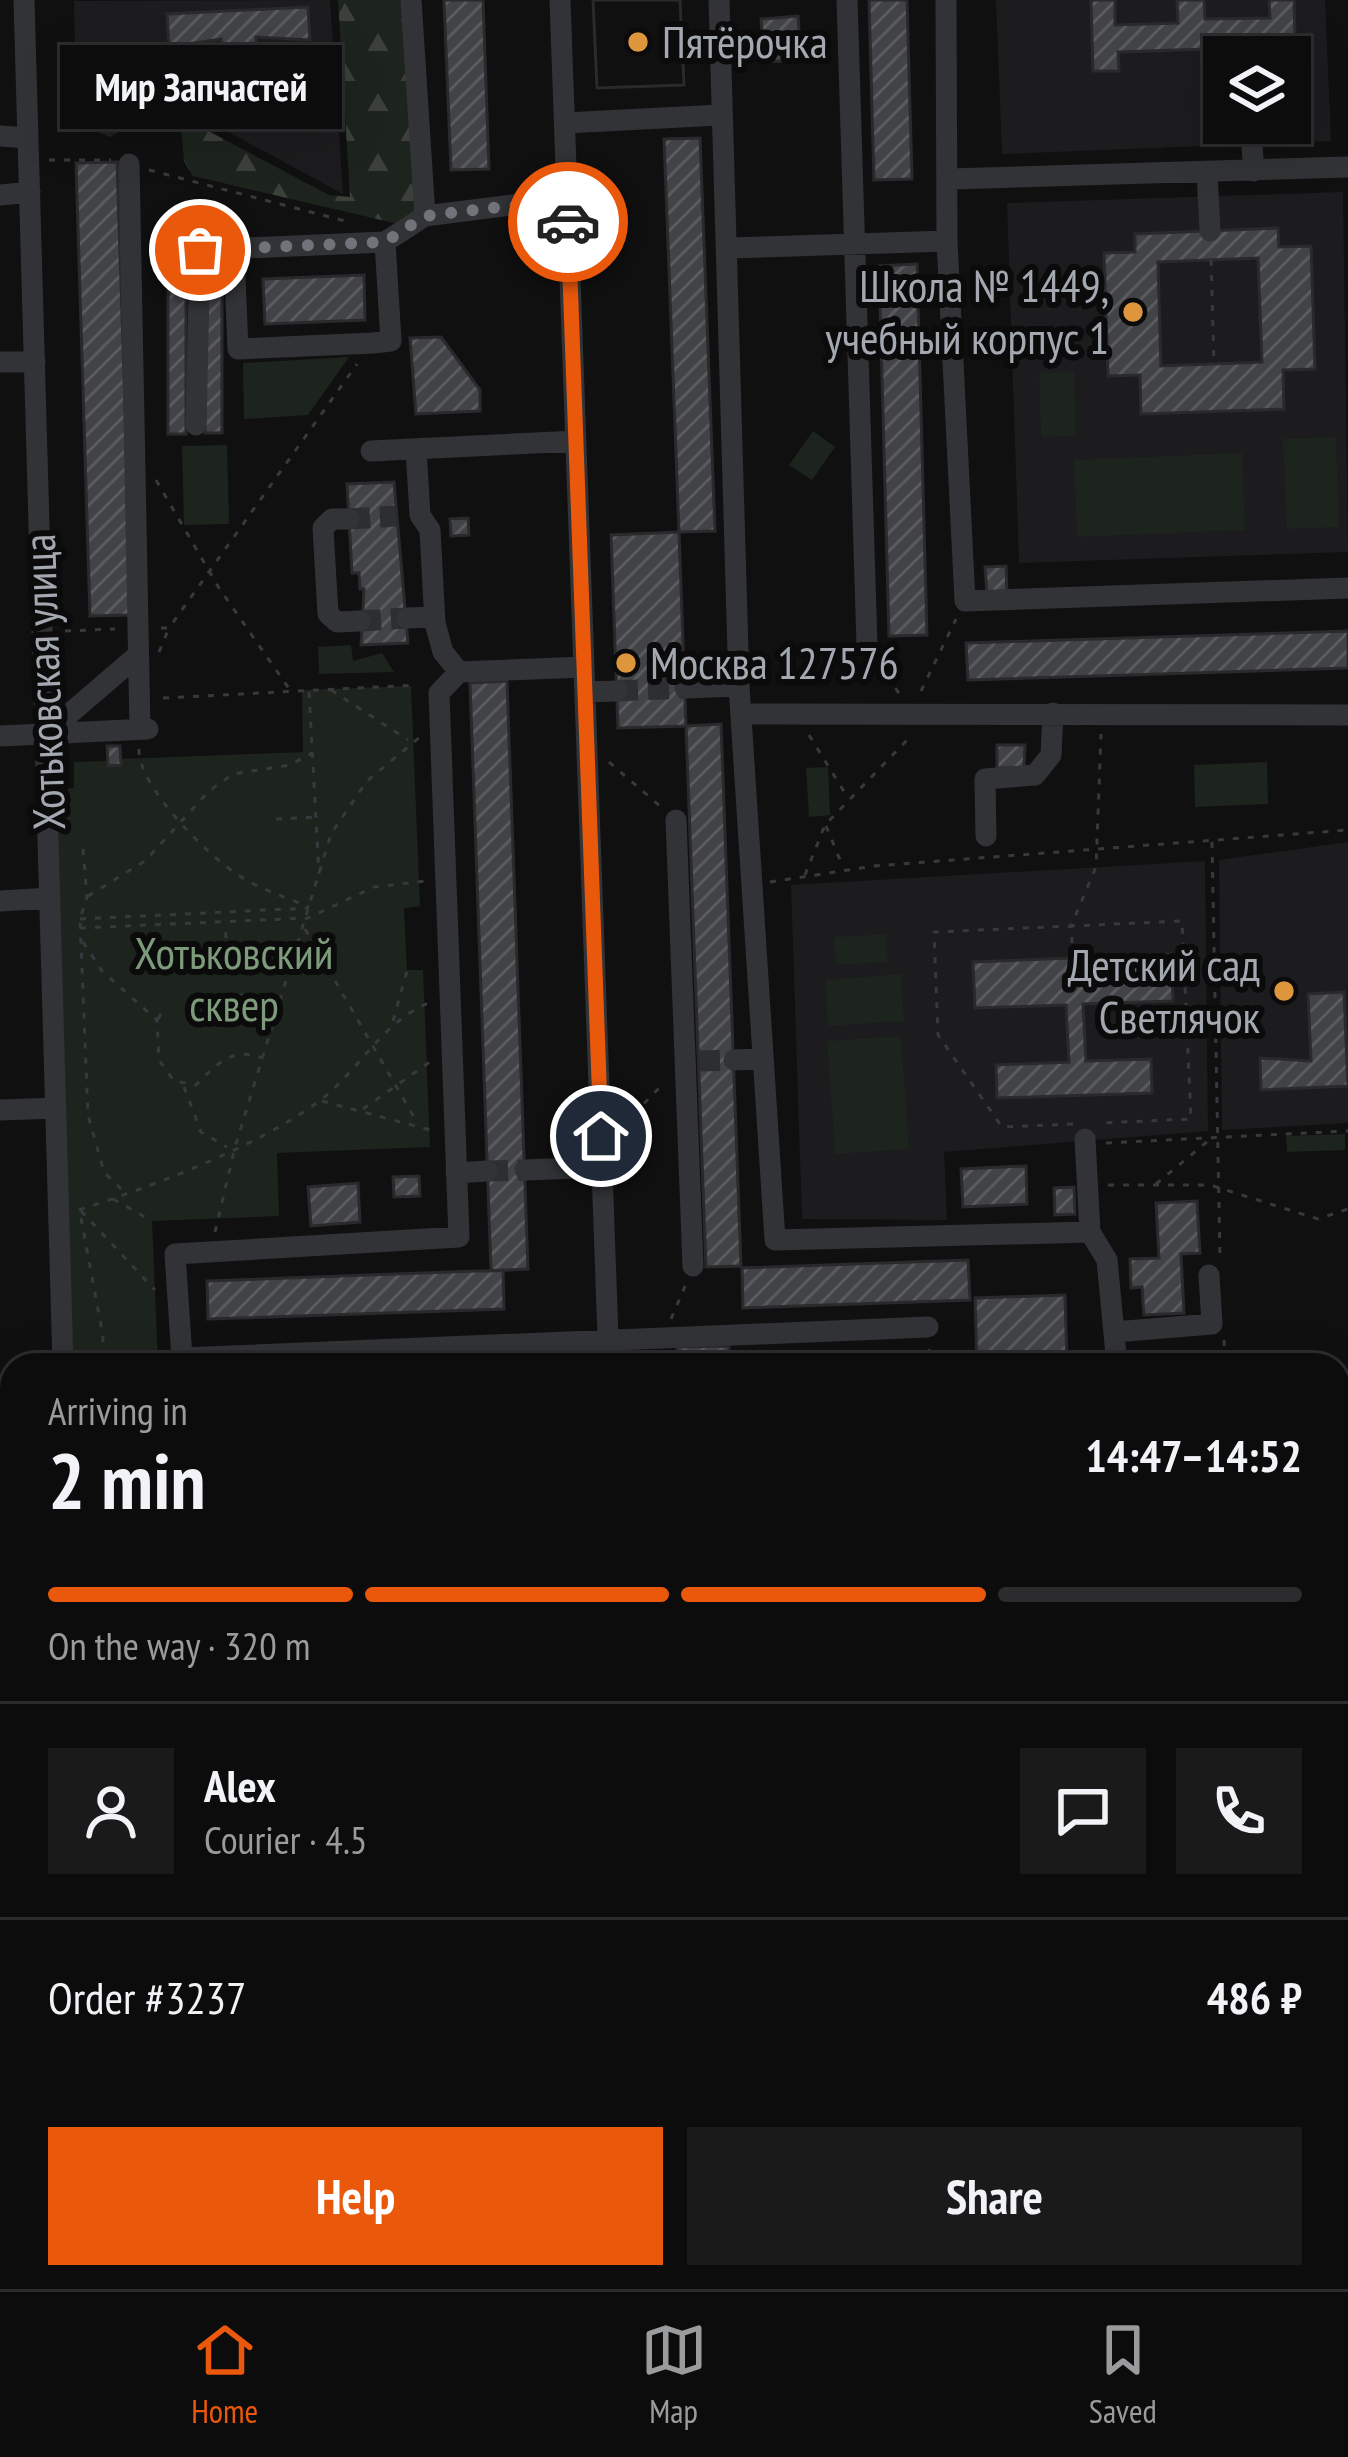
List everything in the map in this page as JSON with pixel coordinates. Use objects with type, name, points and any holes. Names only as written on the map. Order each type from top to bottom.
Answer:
[{"type":"street","name":"Хотьковская улица","points":[[24,0],[63,1353]]},
{"type":"street","points":[[411,0],[425,216]]},
{"type":"street","points":[[560,0],[609,1353]]},
{"type":"street","points":[[718,0],[730,248],[741,715],[760,1059],[776,1240],[1090,1232]]},
{"type":"street","points":[[847,0],[867,645]]},
{"type":"street","points":[[946,0],[947,241],[965,601],[1348,589]]},
{"type":"street","points":[[565,123],[720,115]]},
{"type":"street","points":[[0,136],[28,149]]},
{"type":"street","points":[[1252,144],[1254,171]]},
{"type":"street","points":[[0,736],[144,729],[139,699],[146,659],[137,628],[129,164]]},
{"type":"street","points":[[950,179],[1348,167]]},
{"type":"street","points":[[1208,172],[1210,231]]},
{"type":"street","points":[[0,195],[30,192]]},
{"type":"street","points":[[196,425],[200,250],[234,253],[385,242],[425,216],[567,199]]},
{"type":"street","points":[[730,248],[947,241]]},
{"type":"street","points":[[234,253],[238,349],[373,344],[391,340],[385,242]]},
{"type":"street","points":[[0,362],[34,362]]},
{"type":"street","points":[[371,452],[576,441]]},
{"type":"street","points":[[416,449],[420,515],[430,530],[434,617],[443,652],[459,672]]},
{"type":"street","points":[[396,516],[420,515]]},
{"type":"street","points":[[349,519],[332,520],[323,528],[328,614],[337,622],[360,621]]},
{"type":"street","points":[[407,618],[434,617]]},
{"type":"street","points":[[46,734],[146,659]]},
{"type":"street","points":[[182,1353],[175,1254],[459,1237],[439,694],[459,672],[584,667]]},
{"type":"street","points":[[685,688],[740,686]]},
{"type":"street","points":[[585,692],[616,691]]},
{"type":"street","points":[[986,836],[985,779],[1035,775],[1051,755],[1053,712]]},
{"type":"street","points":[[741,715],[1348,715]]},
{"type":"street","points":[[676,820],[692,1061],[693,1266]]},
{"type":"street","points":[[0,901],[50,898]]},
{"type":"street","points":[[734,1060],[760,1059]]},
{"type":"street","points":[[0,1110],[56,1108]]},
{"type":"street","points":[[1086,1142],[1090,1232],[1107,1260],[1116,1353]]},
{"type":"street","points":[[524,1170],[602,1157]]},
{"type":"street","points":[[456,1173],[487,1171]]},
{"type":"street","points":[[1114,1332],[1212,1324],[1215,1275]]},
{"type":"street","points":[[300,1353],[928,1328]]},
{"type":"path","points":[[28,149],[129,164],[357,224]]},
{"type":"path","points":[[1211,260],[1214,364]]},
{"type":"path","points":[[146,659],[292,448],[373,344]]},
{"type":"path","points":[[153,476],[291,691]]},
{"type":"path","points":[[911,712],[965,601]]},
{"type":"path","points":[[43,632],[170,628]]},
{"type":"path","points":[[867,645],[911,712]]},
{"type":"path","points":[[139,699],[414,685]]},
{"type":"path","points":[[329,689],[411,742]]},
{"type":"path","points":[[309,690],[319,877]]},
{"type":"path","points":[[795,714],[849,800]]},
{"type":"path","points":[[1072,958],[1071,926],[1096,868],[1101,715]]},
{"type":"path","points":[[212,1252],[235,1147],[331,834],[350,802],[411,742],[440,728]]},
{"type":"path","points":[[144,729],[138,759],[146,777],[184,825],[243,879],[311,908]]},
{"type":"path","points":[[804,876],[825,825],[911,736]]},
{"type":"path","points":[[587,743],[676,820]]},
{"type":"path","points":[[87,897],[145,861],[184,825],[209,791],[233,774],[290,765],[312,753]]},
{"type":"path","points":[[276,819],[316,817]]},
{"type":"path","points":[[825,825],[845,870]]},
{"type":"path","points":[[751,885],[845,870],[1348,830]]},
{"type":"path","points":[[1212,840],[1215,1275]]},
{"type":"path","points":[[83,848],[87,897],[80,928],[88,1115],[104,1172],[126,1194]]},
{"type":"path","points":[[80,928],[308,918],[374,887],[446,879]]},
{"type":"path","points":[[80,919],[311,908]]},
{"type":"path","points":[[220,967],[227,950],[228,912]]},
{"type":"path","points":[[168,914],[169,924]]},
{"type":"path","points":[[1182,921],[1191,1119],[1002,1127],[938,1035],[934,932],[1071,926],[1182,921]]},
{"type":"path","points":[[80,928],[84,947],[102,971],[157,1020]]},
{"type":"path","points":[[305,929],[370,1049],[418,1124],[320,1101]]},
{"type":"path","points":[[80,1210],[235,1147],[320,1101],[392,1022],[407,970]]},
{"type":"path","points":[[223,999],[247,994],[281,1004]]},
{"type":"path","points":[[392,1022],[450,994]]},
{"type":"path","points":[[165,1007],[157,1020],[159,1060],[183,1086],[208,1141],[235,1147]]},
{"type":"path","points":[[362,1110],[452,1048]]},
{"type":"path","points":[[191,1106],[196,1085],[222,1060],[239,1053],[263,1059]]},
{"type":"path","points":[[602,1157],[692,1061]]},
{"type":"path","points":[[183,1086],[196,1085]]},
{"type":"path","points":[[1086,1142],[1348,1131]]},
{"type":"path","points":[[1155,1185],[1215,1135]]},
{"type":"path","points":[[1088,1185],[1216,1187],[1318,1219],[1348,1209]]},
{"type":"path","points":[[112,1198],[152,1221]]},
{"type":"path","points":[[80,1210],[155,1289]]},
{"type":"path","points":[[80,1210],[102,1353]]},
{"type":"path","points":[[664,1338],[693,1266]]},
{"type":"path","points":[[1224,1341],[1225,1353]]},
{"type":"shaded area","points":[[330,0],[343,194],[162,96],[76,98],[74,1]]},
{"type":"shaded area","points":[[996,0],[1325,0],[1331,141],[1311,142],[1311,36],[1203,36],[1203,144],[1255,144],[1002,154]]},
{"type":"shaded area","points":[[1343,192],[1348,552],[1019,563],[1007,203]]},
{"type":"shaded area","name":"Детский сад Светлячок","points":[[1348,842],[1348,1123],[1222,1130],[1219,860]]},
{"type":"shaded area","points":[[1205,861],[1208,1131],[944,1152],[947,1220],[802,1219],[791,885]]},
{"type":"green space","points":[[338,0],[403,0],[416,212],[394,223],[193,176],[184,161],[181,125],[146,116],[110,137],[85,126],[78,107],[165,108],[329,195],[350,197]]},
{"type":"green space","points":[[349,357],[308,415],[244,419],[243,363]]},
{"type":"green space","points":[[1074,372],[1076,436],[1041,437],[1039,373]]},
{"type":"green space","points":[[813,431],[835,447],[812,480],[789,465]]},
{"type":"green space","points":[[1336,437],[1339,527],[1287,529],[1283,439]]},
{"type":"green space","points":[[227,445],[229,524],[184,525],[182,446]]},
{"type":"green space","points":[[1242,453],[1245,530],[1077,537],[1074,460]]},
{"type":"green space","points":[[351,645],[353,661],[382,653],[394,672],[319,674],[318,647]]},
{"type":"green space","name":"Хотьковский сквер","points":[[411,686],[420,906],[404,908],[407,970],[423,970],[430,1147],[277,1153],[279,1216],[152,1221],[158,1353],[72,1353],[56,790],[74,788],[74,762],[107,761],[107,767],[121,766],[122,759],[303,752],[302,690]]},
{"type":"green space","points":[[1267,762],[1268,804],[1195,807],[1194,765]]},
{"type":"green space","points":[[828,767],[830,815],[809,817],[806,768]]},
{"type":"green space","points":[[886,934],[888,962],[836,965],[834,937]]},
{"type":"green space","points":[[901,974],[904,1021],[828,1026],[825,980]]},
{"type":"green space","points":[[901,1036],[909,1149],[835,1154],[827,1041]]},
{"type":"green space","points":[[1345,1134],[1345,1150],[1287,1152],[1286,1136]]},
{"type":"building","points":[[444,0],[483,0],[489,169],[451,170]]},
{"type":"building","name":"Пятёрочка","points":[[593,0],[680,0],[684,85],[597,88]]},
{"type":"building","name":"Пятёрочка","points":[[593,0],[680,0],[684,85],[597,88]]},
{"type":"building","points":[[869,0],[907,0],[912,179],[874,180]]},
{"type":"building","points":[[1091,0],[1115,0],[1115,25],[1178,23],[1177,0],[1204,0],[1205,19],[1270,18],[1269,0],[1294,0],[1295,36],[1203,36],[1203,49],[1118,52],[1119,71],[1093,71]]},
{"type":"building","points":[[308,7],[310,40],[256,37],[259,102],[224,104],[221,39],[169,47],[167,14]]},
{"type":"building","points":[[798,16],[801,60],[764,62],[761,19]]},
{"type":"building","points":[[700,138],[715,531],[679,532],[664,139]]},
{"type":"building","points":[[117,162],[132,615],[90,616],[76,163]]},
{"type":"building","name":"Школа № 1449, учебный корпус 1","points":[[1278,228],[1279,247],[1311,246],[1315,369],[1283,370],[1284,409],[1141,414],[1140,375],[1108,376],[1104,253],[1135,252],[1135,234]],"holes":[[[1258,258],[1262,362],[1161,366],[1158,262]]]},
{"type":"building","points":[[917,264],[927,635],[889,636],[879,266]]},
{"type":"building","points":[[364,275],[365,320],[265,324],[263,279]]},
{"type":"building","points":[[205,285],[222,285],[222,433],[205,433]]},
{"type":"building","points":[[168,289],[186,289],[186,434],[168,434]]},
{"type":"building","points":[[441,337],[480,390],[480,411],[416,414],[410,338]]},
{"type":"building","points":[[394,482],[408,643],[361,645],[364,589],[360,589],[359,573],[352,573],[347,484]]},
{"type":"building","points":[[468,518],[469,535],[451,536],[450,519]]},
{"type":"building","points":[[679,532],[686,726],[618,728],[611,535]]},
{"type":"building","points":[[1006,566],[1007,593],[987,594],[985,567]]},
{"type":"building","points":[[1348,631],[1348,668],[968,680],[966,643]]},
{"type":"building","points":[[507,681],[528,1269],[491,1271],[470,683]]},
{"type":"building","points":[[721,724],[741,1266],[706,1267],[686,726]]},
{"type":"building","points":[[997,745],[1025,745],[1024,768],[997,768]]},
{"type":"building","points":[[107,746],[120,746],[121,765],[108,766]]},
{"type":"building","points":[[1171,954],[1173,1001],[1083,1004],[1086,1061],[1151,1059],[1152,1093],[997,1098],[996,1065],[1069,1062],[1066,1005],[975,1008],[973,962]]},
{"type":"building","points":[[1344,992],[1348,1086],[1261,1090],[1260,1058],[1311,1061],[1308,994]]},
{"type":"building","points":[[1026,1166],[1027,1204],[963,1207],[961,1169]]},
{"type":"building","points":[[419,1176],[420,1196],[394,1197],[393,1177]]},
{"type":"building","points":[[358,1183],[360,1222],[311,1226],[308,1187]]},
{"type":"building","points":[[1074,1187],[1075,1214],[1055,1215],[1054,1188]]},
{"type":"building","points":[[1197,1201],[1200,1253],[1181,1254],[1184,1313],[1144,1315],[1142,1287],[1131,1288],[1130,1259],[1159,1258],[1156,1203]]},
{"type":"building","points":[[968,1260],[970,1300],[743,1308],[742,1268]]},
{"type":"building","points":[[503,1270],[504,1309],[208,1319],[207,1281]]},
{"type":"building","points":[[1065,1295],[1067,1353],[977,1353],[975,1298]]},
{"type":"building","points":[[729,1346],[729,1353],[677,1353],[677,1347]]},
{"type":"tunnel","points":[[349,519],[396,516]]},
{"type":"tunnel","points":[[360,621],[407,618]]},
{"type":"tunnel","points":[[617,691],[685,688]]},
{"type":"tunnel","points":[[699,1061],[734,1060]]},
{"type":"tunnel","points":[[487,1171],[525,1170]]},
{"type":"way so far","points":[[200,250],[234,253],[385,242],[425,216],[567,199],[568,222]]},
{"type":"place","name":"Пятёрочка","points":[[638,42]]},
{"type":"place","name":"Мир Запчастей","points":[[200,250]]},
{"type":"place","name":"Школа № 1449, учебный корпус 1","points":[[1133,312]]},
{"type":"place","name":"Москва 127576","points":[[626,663]]},
{"type":"place","name":"Детский сад Светлячок","points":[[1284,991]]},
{"type":"route","points":[[568,222],[601,1136]]}]
